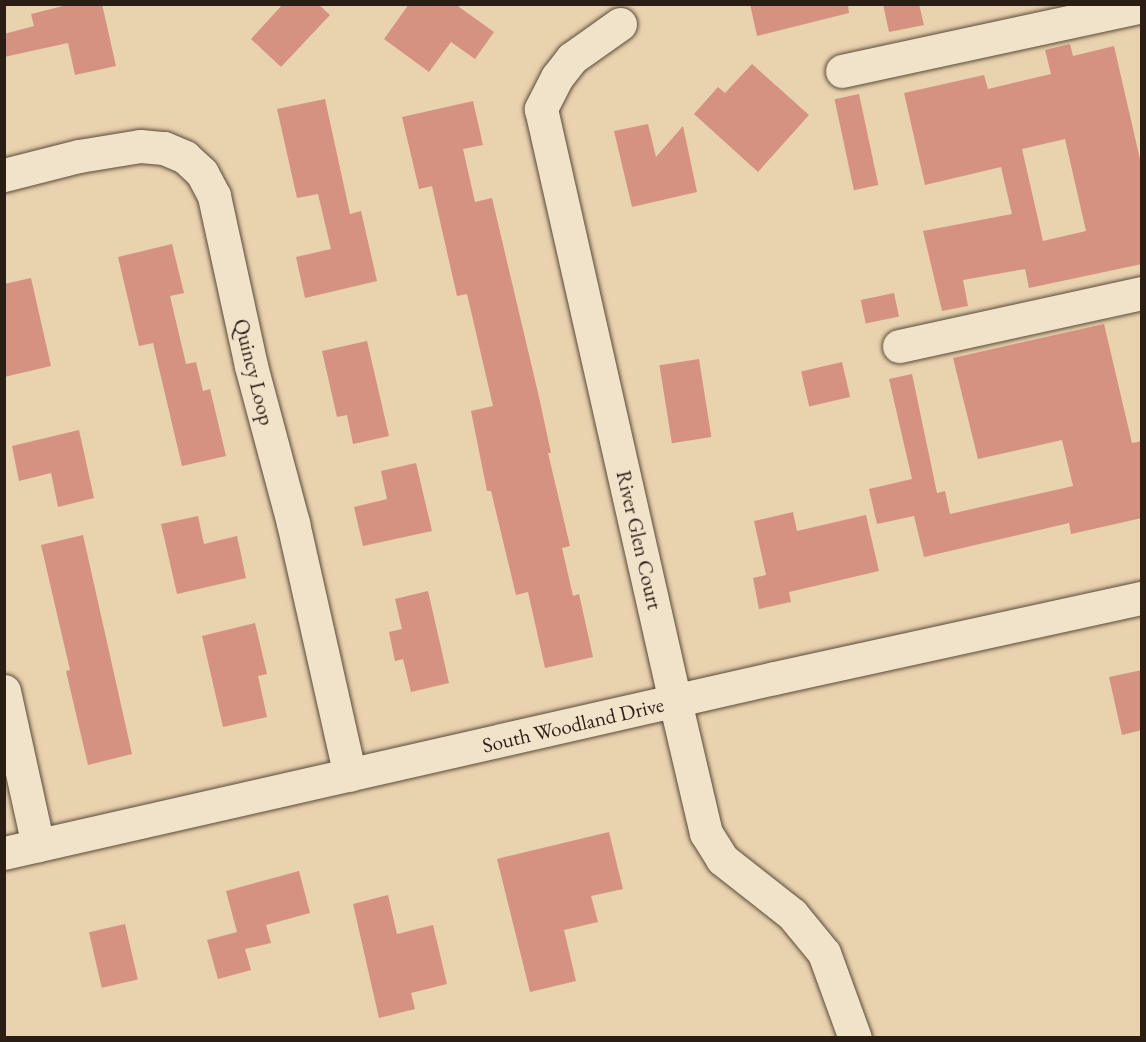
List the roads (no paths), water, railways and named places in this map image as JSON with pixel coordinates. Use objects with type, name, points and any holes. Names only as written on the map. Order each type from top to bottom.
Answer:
[{"type":"street","points":[[842,71],[1142,6]]},
{"type":"street","name":"River Glen Court","points":[[620,24],[572,58],[557,77],[541,110],[675,701],[706,832],[722,858],[792,914],[824,953],[855,1038]]},
{"type":"street","name":"Quincy Loop","points":[[4,175],[79,156],[140,146],[164,148],[185,158],[202,173],[214,196],[251,366],[293,523],[350,775]]},
{"type":"street","points":[[899,346],[1142,293]]},
{"type":"street","name":"South Woodland Drive","points":[[4,853],[1142,598]]},
{"type":"street","points":[[4,691],[38,846]]}]
